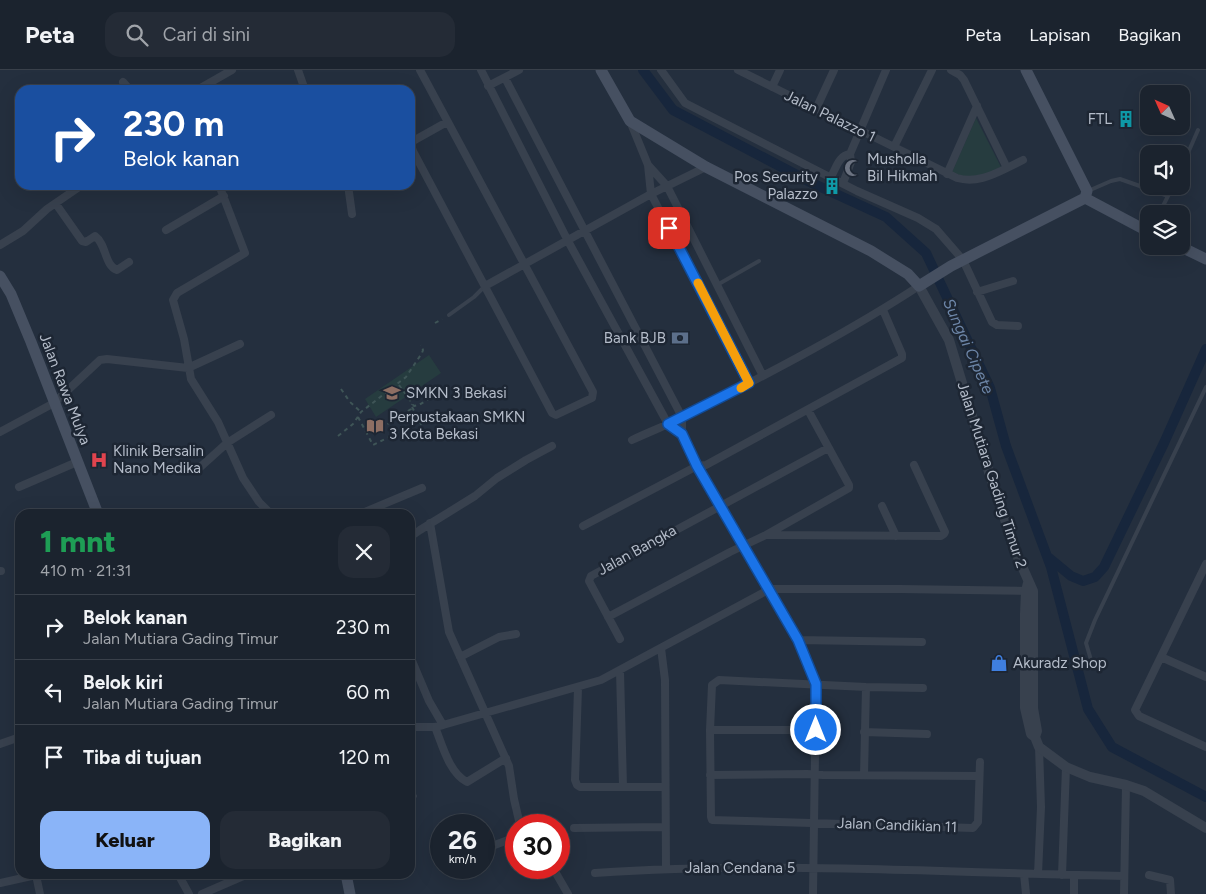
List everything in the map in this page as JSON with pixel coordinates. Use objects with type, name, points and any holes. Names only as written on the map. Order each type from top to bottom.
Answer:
[{"type":"main road","points":[[601,70],[630,121],[706,167],[871,251],[922,284],[951,266],[1086,195]]},
{"type":"main road","points":[[1026,70],[1086,195],[1140,227]]},
{"type":"main road","points":[[1190,251],[1206,259]]},
{"type":"main road","name":"Jalan Rawa Mulya","points":[[0,276],[19,312],[96,509]]},
{"type":"main road","points":[[347,879],[350,894]]},
{"type":"street","points":[[213,85],[232,70]]},
{"type":"street","points":[[298,70],[303,85]]},
{"type":"street","points":[[415,153],[552,413],[556,415],[592,398],[594,392],[420,70]]},
{"type":"street","points":[[481,70],[568,241],[668,424],[682,434]]},
{"type":"street","points":[[488,86],[519,70]]},
{"type":"street","points":[[661,70],[685,103],[842,183],[918,218],[936,229],[963,260],[992,322],[997,325],[1018,326]]},
{"type":"street","name":"Jalan Palazzo 1","points":[[738,70],[947,174],[964,180],[994,175],[1023,160]]},
{"type":"street","points":[[772,88],[780,70]]},
{"type":"street","points":[[816,109],[834,70]]},
{"type":"street","points":[[842,183],[851,162],[850,154],[886,70]]},
{"type":"street","points":[[894,147],[932,70]]},
{"type":"street","points":[[951,70],[960,75],[964,80],[1007,168]]},
{"type":"street","points":[[505,78],[682,418],[682,434],[697,466],[798,640],[816,684],[813,894]]},
{"type":"street","points":[[122,82],[125,85]]},
{"type":"street","points":[[947,174],[977,106]]},
{"type":"street","points":[[630,121],[648,165],[651,194],[749,383]]},
{"type":"street","points":[[415,140],[447,122]]},
{"type":"street","points":[[832,177],[841,157],[845,154],[850,154]]},
{"type":"street","points":[[648,165],[667,186],[763,376]]},
{"type":"street","points":[[485,286],[651,194],[706,167]]},
{"type":"street","points":[[0,245],[23,231],[75,190]]},
{"type":"street","points":[[221,190],[245,253],[177,293],[173,300],[184,339],[191,379],[218,422],[243,478],[266,509]]},
{"type":"street","points":[[349,190],[352,214]]},
{"type":"street","points":[[166,230],[224,196]]},
{"type":"street","points":[[56,204],[82,241],[86,242],[95,236],[98,237],[105,248],[109,264],[112,268],[117,270],[129,262]]},
{"type":"street","points":[[977,292],[1013,282]]},
{"type":"street","points":[[632,440],[682,418],[763,376],[883,310],[922,284]]},
{"type":"street","name":"Jalan Mutiara Gading Timur 2","points":[[922,284],[949,340],[989,472],[1029,588],[1033,708],[1037,731],[1035,737],[1039,747]]},
{"type":"street","points":[[583,526],[697,466],[706,465],[902,358],[883,310]]},
{"type":"street","points":[[0,432],[54,403],[100,360],[107,359],[188,368],[240,344]]},
{"type":"street","points":[[608,617],[766,535],[848,488],[808,410]]},
{"type":"street","points":[[197,470],[227,442],[271,415]]},
{"type":"street","points":[[415,534],[475,496],[496,478],[552,446]]},
{"type":"street","name":"Jalan Bangka","points":[[620,639],[589,581],[591,576],[828,448]]},
{"type":"street","points":[[18,487],[77,462]]},
{"type":"street","points":[[766,535],[941,536],[945,532],[914,465]]},
{"type":"street","points":[[372,509],[422,488]]},
{"type":"street","points":[[882,506],[896,536]]},
{"type":"street","points":[[430,524],[449,632],[506,758],[511,774],[517,814]]},
{"type":"street","points":[[1206,564],[1136,710],[1137,714],[1206,747]]},
{"type":"street","points":[[415,728],[439,726],[601,680],[770,589],[1029,588]]},
{"type":"street","points":[[460,658],[499,638],[516,634]]},
{"type":"street","points":[[798,640],[922,642]]},
{"type":"street","points":[[661,648],[665,680],[666,868]]},
{"type":"street","points":[[1160,657],[1206,677]]},
{"type":"street","points":[[415,668],[439,726],[444,752],[464,780],[467,782],[506,758]]},
{"type":"street","points":[[620,671],[623,786]]},
{"type":"street","points":[[814,822],[712,820],[710,730],[712,685],[719,680],[923,688]]},
{"type":"street","points":[[864,775],[866,687]]},
{"type":"street","points":[[578,688],[577,784],[580,787],[665,787]]},
{"type":"street","points":[[710,730],[816,730]]},
{"type":"street","points":[[864,732],[927,734]]},
{"type":"street","points":[[0,744],[15,739]]},
{"type":"street","points":[[1039,747],[1066,767],[1090,777],[1126,785],[1151,795],[1206,828]]},
{"type":"street","points":[[1038,874],[1041,807],[1039,747]]},
{"type":"street","name":"Jalan Candikian 11","points":[[814,822],[973,828],[978,822],[980,762]]},
{"type":"street","points":[[1062,875],[1066,767]]},
{"type":"street","points":[[710,775],[979,776]]},
{"type":"street","points":[[1124,894],[1126,785]]},
{"type":"street","points":[[574,828],[665,827]]},
{"type":"street","name":"Jalan Cendana 5","points":[[595,873],[666,868],[814,869],[1124,876]]},
{"type":"street","points":[[1024,874],[1026,894]]},
{"type":"street","points":[[1074,875],[1074,894]]},
{"type":"street","points":[[1149,876],[1170,879],[1171,894]]},
{"type":"street","points":[[0,882],[18,879]]},
{"type":"street","points":[[37,879],[40,894]]},
{"type":"street","points":[[181,879],[189,894]]},
{"type":"street","points":[[202,894],[236,879]]},
{"type":"street","points":[[559,879],[568,894]]},
{"type":"lane","points":[[1190,148],[1198,130]]},
{"type":"lane","points":[[1086,195],[1111,181],[1120,179],[1168,196],[1164,205]]},
{"type":"lane","points":[[717,285],[759,261]]},
{"type":"lane","points":[[449,315],[474,297],[485,286]]},
{"type":"lane","points":[[1091,660],[1086,643],[1095,620],[1206,387]]},
{"type":"path","points":[[435,323],[449,315]]},
{"type":"path","points":[[338,436],[353,424],[361,412],[399,384],[410,373],[423,350],[421,345]]},
{"type":"path","points":[[417,354],[419,359]]},
{"type":"path","points":[[399,384],[422,426]]},
{"type":"path","points":[[341,389],[350,402],[361,412]]},
{"type":"path","points":[[358,416],[373,445],[391,436],[388,424],[412,405],[416,406],[435,396]]},
{"type":"green space","points":[[976,118],[1001,167],[991,174],[964,177],[952,172]]},
{"type":"green space","points":[[429,355],[441,373],[376,417],[365,399]]},
{"type":"waterway","name":"Sungai Cipete","points":[[643,70],[673,110],[812,183],[886,217],[926,253],[990,388],[1006,446],[1051,567],[1088,709],[1112,747],[1206,797]]},
{"type":"waterway","points":[[1048,557],[1071,576],[1083,581],[1095,577],[1104,567],[1164,443],[1206,349]]},
{"type":"slow traffic","points":[[698,283],[749,383],[741,388]]},
{"type":"place","name":"FTL","points":[[1126,119]]},
{"type":"place","name":"Musholla Bil Hikmah","points":[[853,168]]},
{"type":"place","name":"Pos Security Palazzo","points":[[832,186]]},
{"type":"place","name":"Bank BJB","points":[[680,338]]},
{"type":"place","name":"SMKN 3 Bekasi","points":[[392,393]]},
{"type":"place","name":"Perpustakaan SMKN 3 Kota Bekasi","points":[[375,426]]},
{"type":"place","name":"Klinik Bersalin Nano Medika","points":[[99,460]]},
{"type":"place","name":"Akuradz Shop","points":[[999,663]]},
{"type":"route","points":[[669,228],[749,383],[668,424],[682,434],[697,466],[798,640],[816,684],[816,730]]}]
